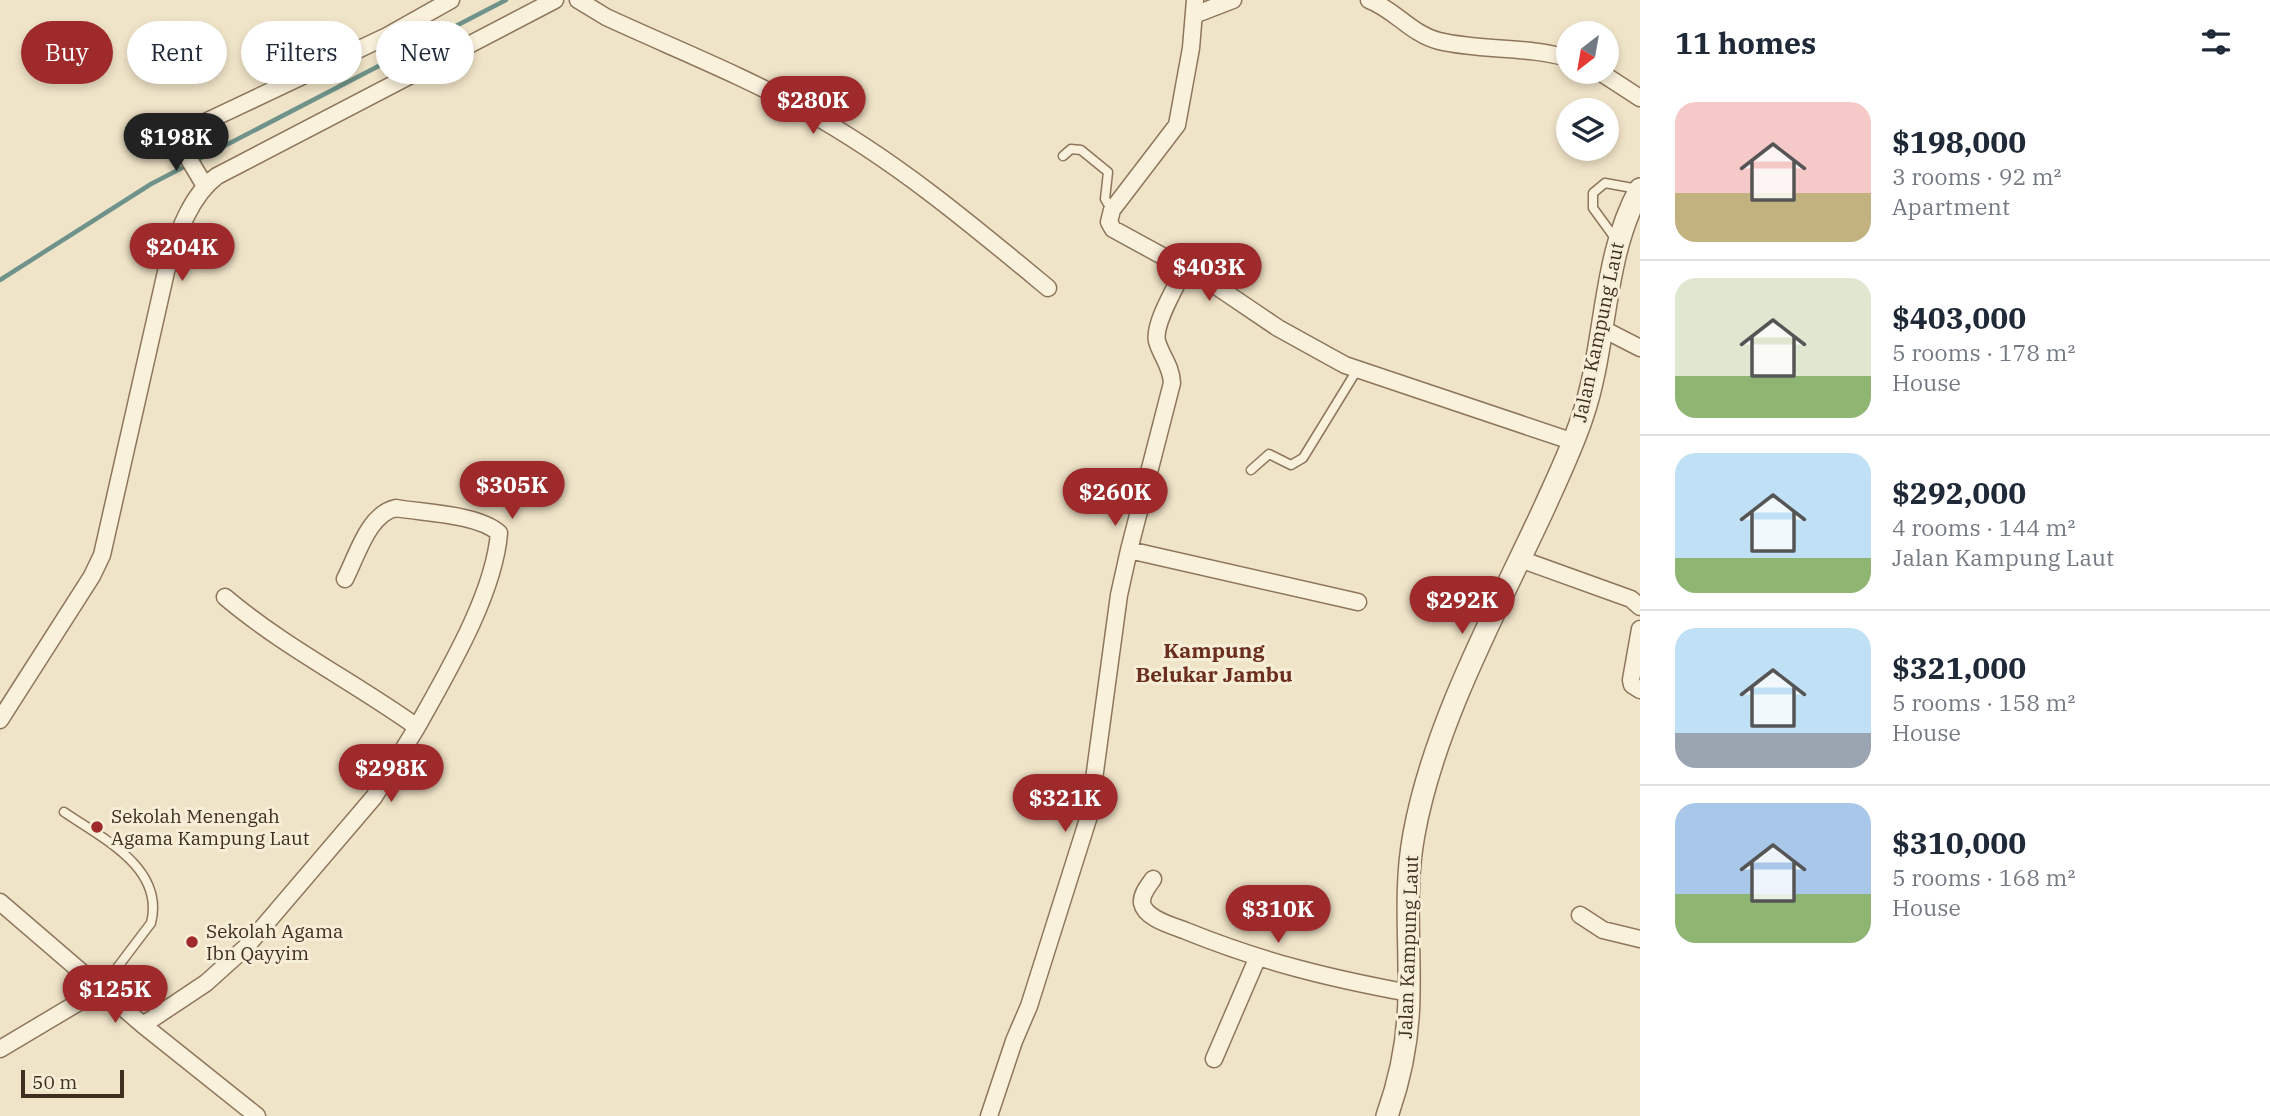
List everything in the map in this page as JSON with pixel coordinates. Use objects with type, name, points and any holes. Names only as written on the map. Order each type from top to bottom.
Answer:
[{"type":"street","points":[[203,183],[181,148],[178,139],[182,133],[387,36],[450,0]]},
{"type":"street","points":[[0,720],[92,576],[102,555],[168,263],[177,237],[203,183],[555,0]]},
{"type":"street","points":[[578,0],[606,17],[786,101],[837,129],[947,204],[1048,288]]},
{"type":"street","points":[[1233,0],[1195,7],[1191,48],[1177,125],[1112,210],[1110,222],[1113,229],[1185,268],[1278,328],[1357,370],[1574,442]]},
{"type":"street","points":[[1374,1],[1414,30],[1438,41],[1526,49],[1556,55]]},
{"type":"street","points":[[1618,84],[1640,98]]},
{"type":"street","name":"Jalan Kampung Laut","points":[[1387,1116],[1397,1087],[1403,1056],[1409,993],[1407,894],[1413,835],[1423,789],[1453,709],[1574,442],[1589,395],[1617,241],[1640,189]]},
{"type":"street","points":[[989,1116],[1014,1041],[1029,1006],[1088,816],[1119,595],[1172,383],[1171,369],[1157,341],[1158,327],[1185,268]]},
{"type":"street","points":[[1603,329],[1640,348]]},
{"type":"street","points":[[143,1025],[206,983],[246,947],[374,797],[452,664],[485,589],[497,552],[499,533],[489,524],[466,519],[396,508],[386,510],[376,517],[345,579]]},
{"type":"street","points":[[1129,550],[1358,602]]},
{"type":"street","points":[[1520,559],[1631,599],[1640,607]]},
{"type":"street","points":[[225,597],[254,622],[370,694],[417,727]]},
{"type":"street","points":[[1640,629],[1631,680],[1632,685],[1640,691]]},
{"type":"street","points":[[1153,878],[1142,900],[1146,911],[1152,915],[1258,959],[1311,974],[1409,993]]},
{"type":"street","points":[[0,902],[143,1025],[257,1116]]},
{"type":"street","points":[[1580,915],[1603,930],[1640,939]]},
{"type":"street","points":[[1214,1059],[1258,959]]},
{"type":"street","points":[[0,1049],[101,989]]},
{"type":"lane","points":[[1063,156],[1071,149],[1081,150],[1108,172],[1105,199],[1112,210]]},
{"type":"lane","points":[[1617,241],[1594,208],[1593,193],[1605,183],[1640,189]]},
{"type":"lane","points":[[1251,470],[1269,454],[1291,465],[1303,458],[1357,370]]},
{"type":"lane","points":[[64,812],[135,864],[147,879],[152,896],[154,910],[151,923],[101,989]]},
{"type":"waterway","points":[[0,280],[151,184],[506,0]]},
{"type":"place","name":"Sekolah Menengah Agama Kampung Laut","points":[[97,827]]},
{"type":"place","name":"Sekolah Agama Ibn Qayyim","points":[[192,942]]},
{"type":"district","name":"Kampung Belukar Jambu","points":[[1214,663]]}]
